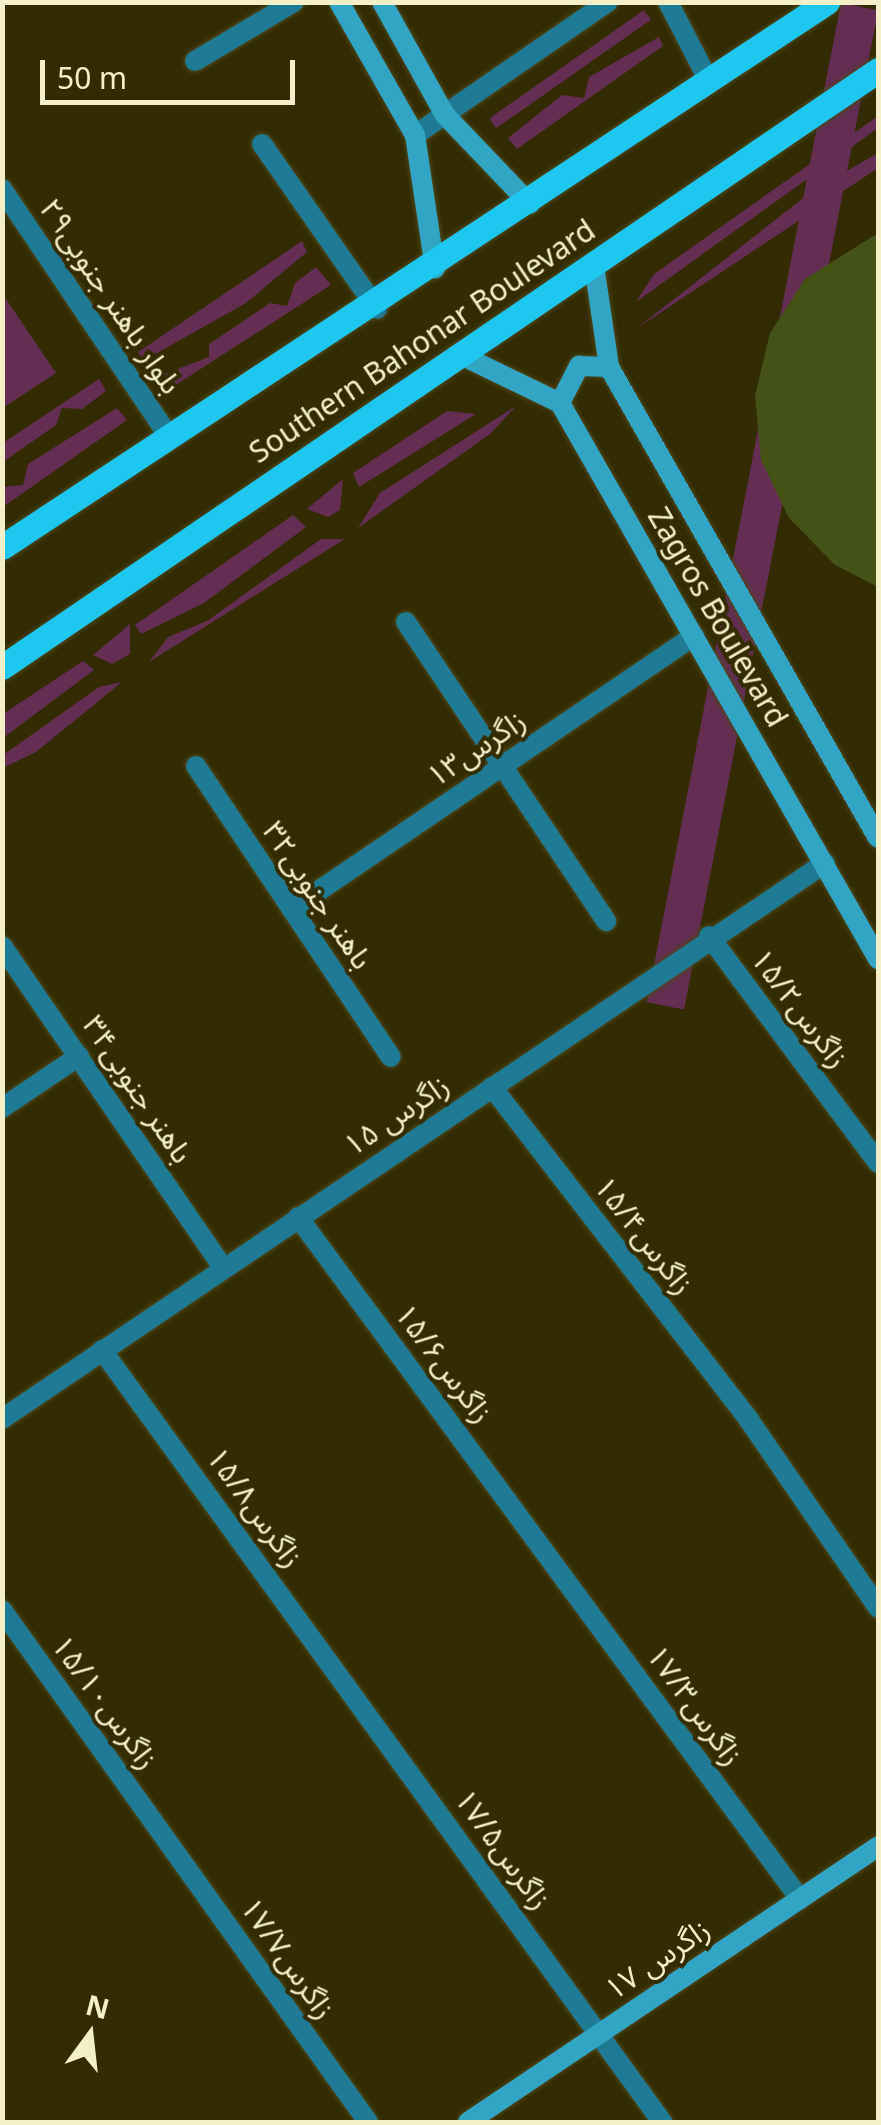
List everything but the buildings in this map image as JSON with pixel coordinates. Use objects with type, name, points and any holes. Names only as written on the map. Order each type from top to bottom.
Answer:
[{"type":"main road","points":[[339,2],[416,135],[434,269]]},
{"type":"main road","points":[[382,2],[444,114],[530,204]]},
{"type":"main road","name":"Southern Bahonar Boulevard","points":[[2,548],[169,437],[376,308],[828,2]]},
{"type":"main road","name":"Southern Bahonar Boulevard","points":[[2,663],[878,70]]},
{"type":"main road","name":"Zagros Boulevard","points":[[594,265],[609,367],[876,830]]},
{"type":"main road","points":[[459,354],[560,403],[572,371],[609,367]]},
{"type":"main road","name":"Zagros Boulevard","points":[[560,403],[878,959]]},
{"type":"main road","name":"زاگرس ۱۷","points":[[468,2122],[878,1846]]},
{"type":"street","points":[[195,60],[294,2]]},
{"type":"street","points":[[416,135],[608,2]]},
{"type":"street","points":[[668,2],[710,84]]},
{"type":"street","points":[[262,144],[376,308]]},
{"type":"street","name":"بلوار باهنر جنوبی۲۹","points":[[2,189],[169,437]]},
{"type":"street","points":[[406,622],[606,921]]},
{"type":"street","name":"زاگرس۱۳","points":[[292,909],[694,636]]},
{"type":"street","name":"باهنر جنوبی۳۲","points":[[196,766],[391,1057]]},
{"type":"street","name":"زاگرس ۱۵","points":[[2,1418],[709,936],[825,863]]},
{"type":"street","name":"زاگرس۱۵/۲","points":[[709,936],[878,1164]]},
{"type":"street","name":"باهنر جنوبی۳۴","points":[[2,946],[223,1267]]},
{"type":"street","points":[[2,1108],[79,1056]]},
{"type":"street","name":"زاگرس۱۵/۴","points":[[492,1086],[749,1420],[878,1608]]},
{"type":"street","name":"زاگرس۱۵/۶","points":[[298,1217],[542,1546]]},
{"type":"street","name":"زاگرس۱۵/۸","points":[[102,1350],[360,1700]]},
{"type":"street","name":"زاگرس۱۷/۳","points":[[542,1546],[800,1899]]},
{"type":"street","name":"زاگرس۱۵/۱۰","points":[[2,1610],[159,1829]]},
{"type":"street","name":"زاگرس۱۷/۵","points":[[360,1700],[662,2122]]},
{"type":"street","name":"زاگرس۱۷/۷","points":[[159,1829],[368,2122]]},
{"type":"shaded area","points":[[841,3],[878,12],[684,1010],[647,1002]]},
{"type":"shaded area","points":[[644,10],[651,20],[496,128],[489,118]]},
{"type":"shaded area","points":[[659,37],[663,46],[517,149],[508,138],[562,95],[584,98],[589,77]]},
{"type":"shaded area","points":[[878,116],[878,128],[636,302],[654,274]]},
{"type":"shaded area","points":[[878,153],[878,168],[636,329],[812,191]]},
{"type":"shaded area","points":[[302,241],[307,252],[246,303],[143,361],[138,352]]},
{"type":"shaded area","points":[[316,267],[331,285],[165,392],[154,378],[209,357],[209,344],[270,303],[287,306],[295,283]]},
{"type":"shaded area","points":[[2,293],[56,373],[3,408],[2,408]]},
{"type":"shaded area","points":[[99,379],[106,391],[82,409],[62,408],[56,425],[3,462],[3,443]]},
{"type":"shaded area","points":[[516,406],[490,434],[358,528],[380,493]]},
{"type":"shaded area","points":[[117,408],[127,420],[3,507],[3,487],[23,485],[28,464]]},
{"type":"shaded area","points":[[447,411],[476,414],[359,487],[353,473]]},
{"type":"shaded area","points":[[343,479],[340,510],[328,517],[307,509]]},
{"type":"shaded area","points":[[293,515],[306,527],[204,603],[141,634],[135,625]]},
{"type":"shaded area","points":[[321,539],[345,539],[149,662],[168,637],[207,621]]},
{"type":"shaded area","points":[[130,624],[130,654],[112,664],[93,655]]},
{"type":"shaded area","points":[[83,661],[94,670],[3,738],[3,714]]},
{"type":"shaded area","points":[[122,682],[36,752],[3,768],[3,755],[99,687]]}]
